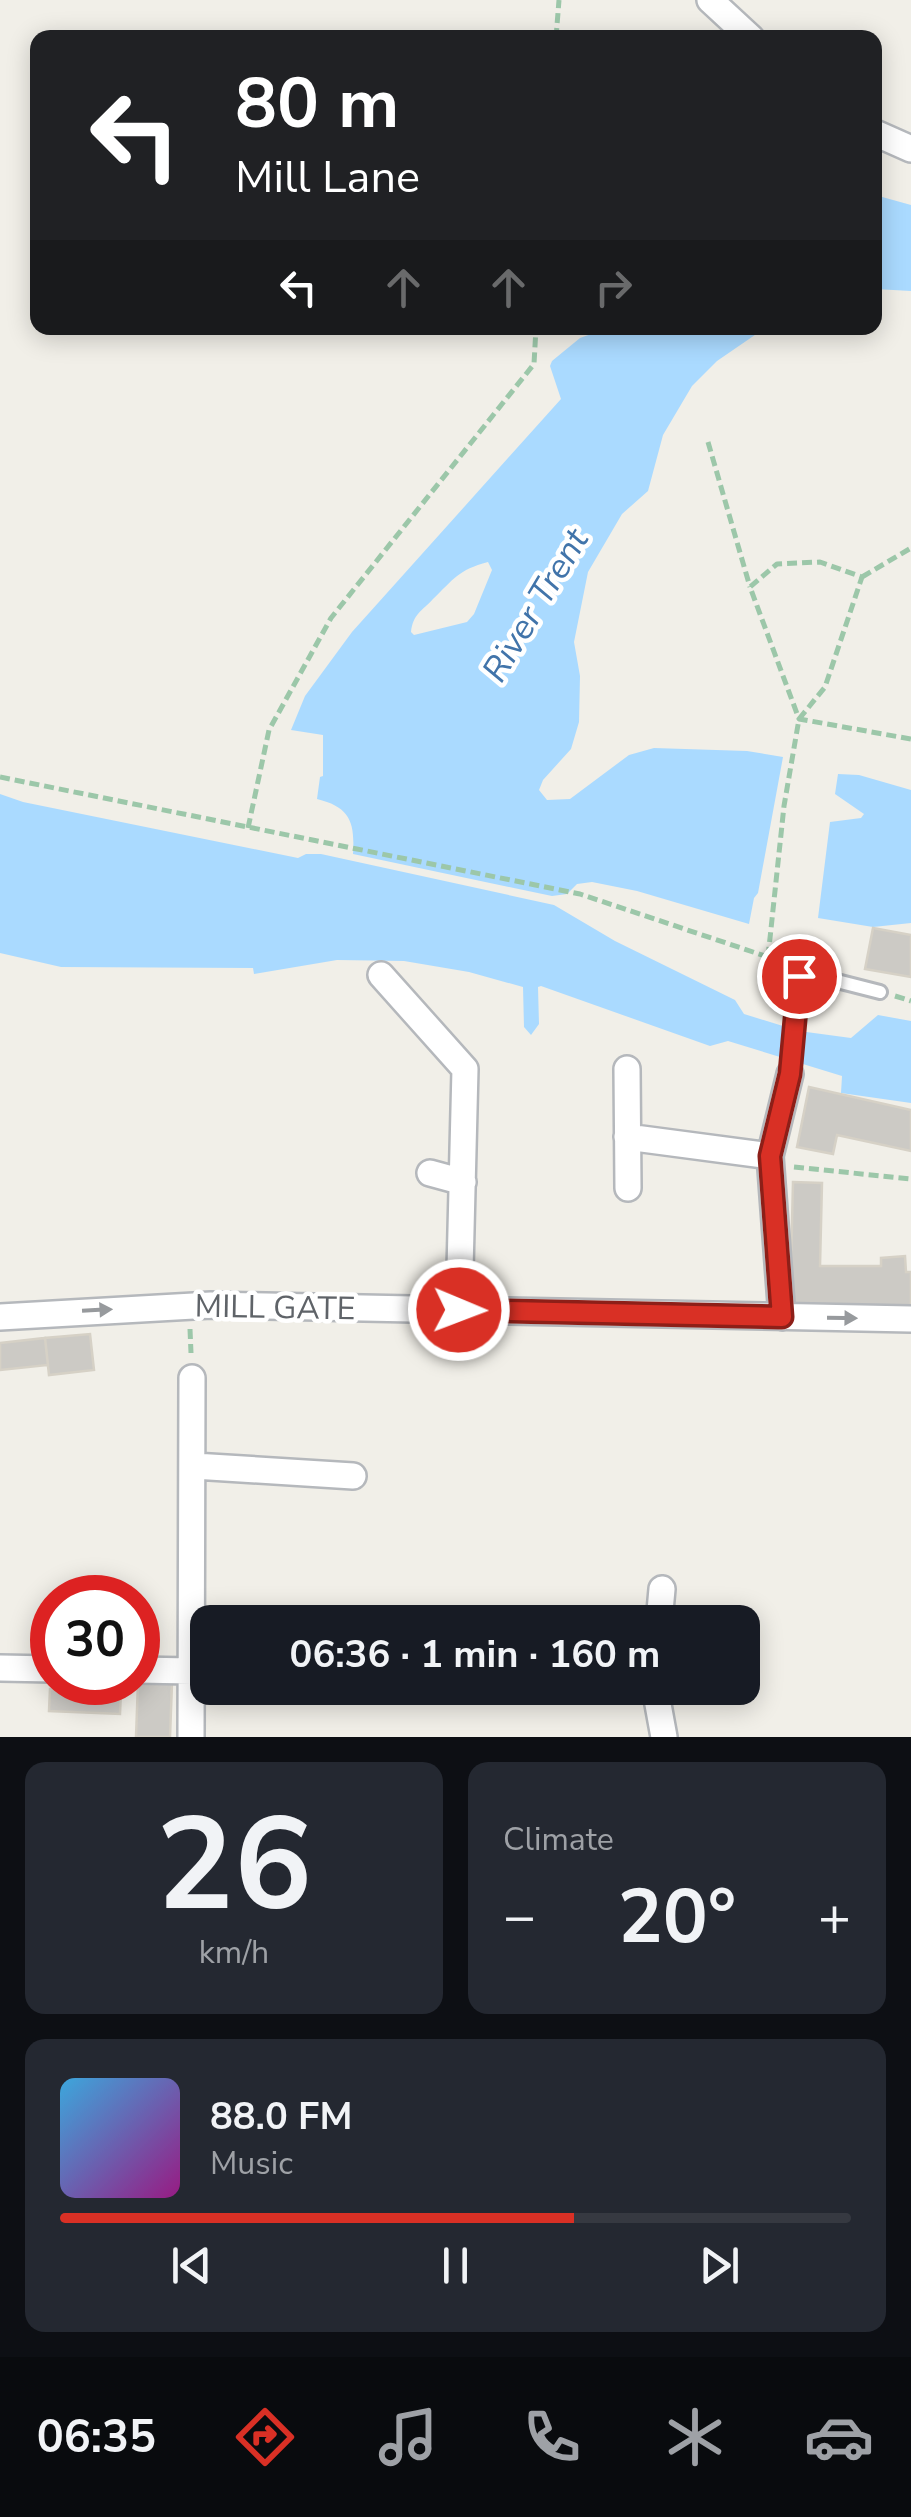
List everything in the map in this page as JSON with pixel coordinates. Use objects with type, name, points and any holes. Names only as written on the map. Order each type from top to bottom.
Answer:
[{"type":"street","points":[[710,0],[742,30]]},
{"type":"street","points":[[882,136],[911,149]]},
{"type":"street","points":[[381,975],[465,1069],[459,1310]]},
{"type":"street","points":[[628,1068],[628,1188]]},
{"type":"street","points":[[782,1317],[771,1162],[790,1074]]},
{"type":"street","points":[[628,1137],[771,1162]]},
{"type":"street","points":[[430,1173],[463,1182]]},
{"type":"street","name":"MILL GATE","points":[[0,1317],[189,1306],[911,1320]]},
{"type":"street","points":[[192,1378],[197,1605]]},
{"type":"street","points":[[194,1466],[353,1476]]},
{"type":"street","points":[[661,1605],[662,1589]]},
{"type":"street","points":[[0,1668],[30,1669]]},
{"type":"street","points":[[160,1670],[190,1670]]},
{"type":"street","points":[[191,1737],[195,1705]]},
{"type":"street","points":[[658,1705],[664,1737]]},
{"type":"lane","points":[[790,1074],[799,976],[880,992]]},
{"type":"path","points":[[556,30],[558,0]]},
{"type":"path","points":[[248,828],[269,730],[331,618],[534,364],[536,335]]},
{"type":"path","points":[[708,442],[750,587],[799,720]]},
{"type":"path","points":[[768,957],[784,806],[799,720],[825,687],[862,577],[911,548]]},
{"type":"path","points":[[750,587],[777,564],[820,562],[862,577]]},
{"type":"path","points":[[799,720],[911,739]]},
{"type":"path","points":[[0,776],[580,894],[768,957],[799,976]]},
{"type":"path","points":[[771,1162],[911,1179]]},
{"type":"path","points":[[189,1306],[192,1378]]},
{"type":"water","points":[[882,197],[911,205],[911,291],[882,289]]},
{"type":"water","name":"River Trent","points":[[588,335],[755,335],[717,361],[692,386],[663,435],[648,491],[622,514],[588,572],[574,642],[580,676],[579,722],[571,749],[539,790],[547,800],[570,799],[629,755],[654,748],[747,751],[783,757],[749,924],[592,882],[577,884],[567,894],[552,896],[353,854],[348,818],[337,806],[317,799],[323,776],[323,735],[291,730],[305,696],[352,632],[561,399],[550,366]],"holes":[[[488,562],[492,570],[467,622],[414,635],[411,632],[419,613],[457,576]]]},
{"type":"water","points":[[838,774],[859,775],[911,790],[911,923],[873,927],[818,918],[830,822],[861,818],[864,814],[835,794]]},
{"type":"water","points":[[0,794],[298,858],[321,854],[554,905],[615,941],[735,1000],[744,1014],[799,1031],[851,1038],[878,1015],[911,1021],[911,1103],[841,1093],[842,1076],[728,1041],[710,1046],[541,986],[539,1024],[531,1035],[524,1027],[523,987],[469,972],[404,961],[337,960],[254,974],[253,968],[61,967],[0,953]]},
{"type":"building","points":[[873,928],[911,935],[911,977],[865,969]]},
{"type":"building","points":[[809,1087],[911,1110],[911,1151],[837,1135],[833,1154],[797,1147]]},
{"type":"building","points":[[793,1182],[822,1183],[820,1266],[881,1266],[881,1258],[905,1256],[906,1272],[911,1272],[911,1309],[790,1306]]},
{"type":"building","points":[[90,1334],[94,1370],[49,1375],[45,1338]]},
{"type":"building","points":[[45,1338],[48,1365],[0,1370],[0,1343]]},
{"type":"building","points":[[160,1683],[172,1683],[170,1737],[136,1737],[137,1705],[160,1705]]},
{"type":"building","points":[[49,1705],[120,1705],[120,1714],[49,1711]]},
{"type":"route","points":[[459,1310],[782,1317],[770,1156],[790,1074],[799,976]]}]
